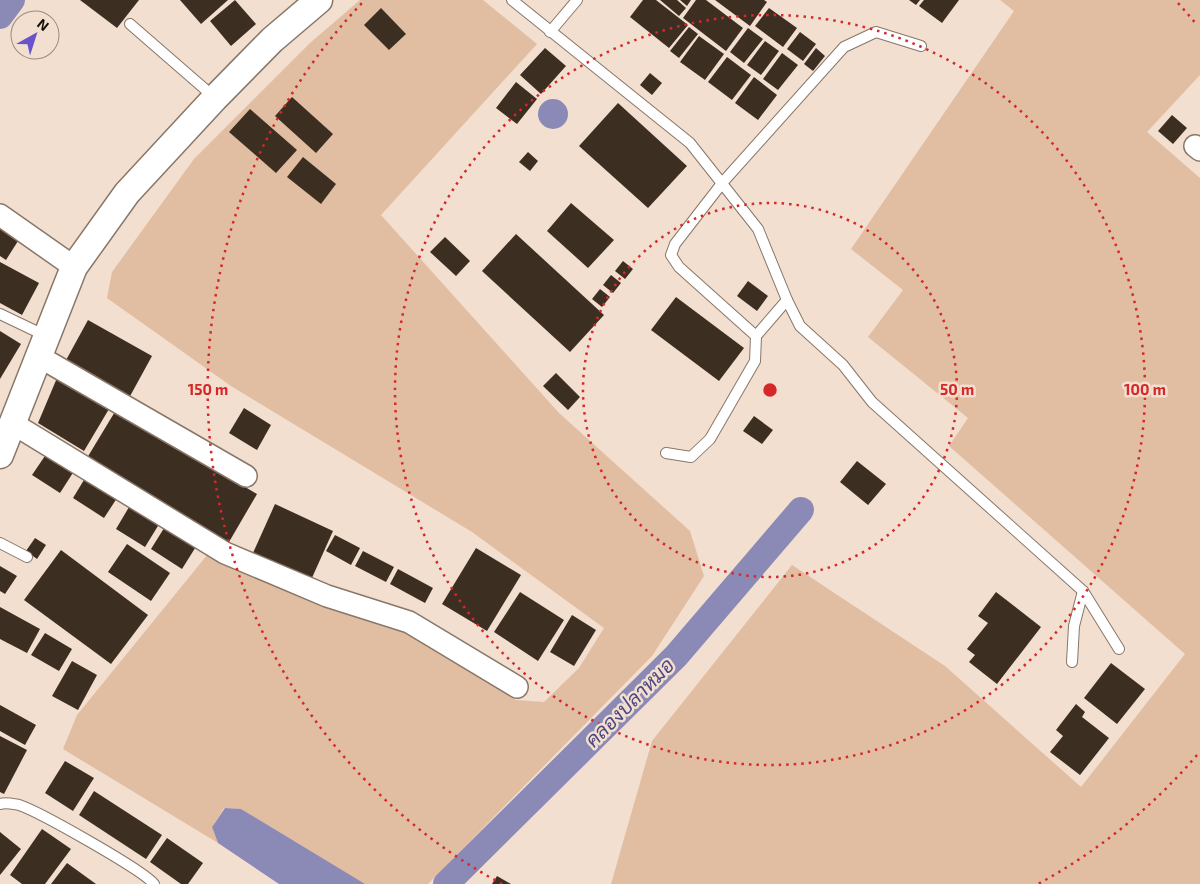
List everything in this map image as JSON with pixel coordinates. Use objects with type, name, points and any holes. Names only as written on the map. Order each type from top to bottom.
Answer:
[{"type":"street","points":[[0,455],[74,267],[127,193],[214,98],[272,40],[319,0]]},
{"type":"street","points":[[0,215],[74,267]]},
{"type":"street","points":[[42,346],[246,476]]},
{"type":"street","points":[[12,423],[225,554],[327,596],[409,622],[517,688]]},
{"type":"lane","points":[[512,0],[690,143],[723,182],[758,229],[787,300],[800,326],[843,365],[872,402],[1083,592],[1119,649]]},
{"type":"lane","points":[[550,32],[577,0]]},
{"type":"lane","points":[[130,24],[214,98]]},
{"type":"lane","points":[[756,336],[678,267],[671,255],[675,244],[723,182],[844,47],[876,32],[920,46]]},
{"type":"lane","points":[[666,453],[691,457],[710,440],[756,361],[756,336],[787,300]]},
{"type":"lane","points":[[0,314],[42,346]]},
{"type":"lane","points":[[0,543],[27,557]]},
{"type":"lane","points":[[1072,662],[1074,626],[1083,592]]},
{"type":"lane","points":[[0,804],[20,806],[92,842],[154,884]]},
{"type":"shaded area","points":[[360,0],[483,0],[537,44],[381,215],[559,413],[690,531],[704,576],[652,656],[428,884],[364,884],[241,809],[224,808],[212,827],[218,843],[63,749],[77,715],[208,554],[405,631],[516,700],[544,702],[579,668],[604,628],[472,532],[231,386],[107,298],[112,272],[194,159],[310,43]]},
{"type":"shaded area","points":[[1000,0],[1200,0],[1200,75],[1147,132],[1200,178],[1200,884],[611,884],[652,741],[792,565],[945,666],[1081,787],[1185,654],[949,446],[968,418],[868,337],[903,290],[851,249],[1014,11]]},
{"type":"water","points":[[553,99],[563,104],[568,114],[563,124],[553,129],[543,124],[538,114],[543,104]]},
{"type":"water","points":[[225,808],[241,809],[365,884],[279,884],[218,843],[212,827]]},
{"type":"building","points":[[80,0],[139,0],[117,28]]},
{"type":"building","points":[[180,0],[228,0],[201,24]]},
{"type":"building","points":[[235,0],[256,24],[231,46],[210,21]]},
{"type":"building","points":[[643,0],[656,0],[688,25],[669,48],[630,17]]},
{"type":"building","points":[[660,0],[677,0],[686,8],[679,16]]},
{"type":"building","points":[[680,0],[691,0],[687,6]]},
{"type":"building","points":[[696,0],[706,0],[743,28],[726,51],[683,18]]},
{"type":"building","points":[[715,0],[764,0],[767,2],[750,26]]},
{"type":"building","points":[[909,0],[920,0],[916,5]]},
{"type":"building","points":[[924,0],[959,0],[942,23],[919,6]]},
{"type":"building","points":[[381,8],[406,34],[389,50],[364,25]]},
{"type":"building","points":[[769,8],[797,28],[783,47],[755,26]]},
{"type":"building","points":[[689,27],[698,34],[679,58],[670,51]]},
{"type":"building","points":[[748,28],[763,39],[744,63],[730,52]]},
{"type":"building","points":[[800,32],[816,44],[803,61],[787,49]]},
{"type":"building","points":[[699,36],[724,54],[705,80],[680,62]]},
{"type":"building","points":[[765,41],[779,51],[761,75],[747,65]]},
{"type":"building","points":[[545,48],[566,66],[541,94],[520,75]]},
{"type":"building","points":[[816,48],[825,56],[813,71],[804,64]]},
{"type":"building","points":[[782,53],[798,65],[778,90],[763,79]]},
{"type":"building","points":[[727,57],[751,75],[732,100],[708,82]]},
{"type":"building","points":[[650,73],[662,83],[652,95],[640,85]]},
{"type":"building","points":[[754,77],[777,95],[758,120],[735,103]]},
{"type":"building","points":[[516,82],[537,99],[517,124],[496,108]]},
{"type":"building","points":[[292,97],[333,134],[316,153],[275,116]]},
{"type":"building","points":[[618,103],[687,166],[648,208],[579,146]]},
{"type":"building","points":[[250,109],[297,150],[276,173],[229,132]]},
{"type":"building","points":[[1172,115],[1187,128],[1173,144],[1158,131]]},
{"type":"building","points":[[528,152],[538,161],[530,171],[519,162]]},
{"type":"building","points":[[303,157],[336,184],[321,204],[287,177]]},
{"type":"building","points":[[571,203],[614,240],[588,268],[547,231]]},
{"type":"building","points":[[0,229],[18,241],[6,260],[0,256]]},
{"type":"building","points":[[516,234],[604,315],[570,352],[482,271]]},
{"type":"building","points":[[445,237],[470,261],[456,276],[430,252]]},
{"type":"building","points":[[623,261],[633,269],[625,279],[615,271]]},
{"type":"building","points":[[0,262],[39,283],[22,315],[0,303]]},
{"type":"building","points":[[611,275],[621,283],[613,293],[603,285]]},
{"type":"building","points":[[748,281],[768,296],[757,311],[737,296]]},
{"type":"building","points":[[600,289],[610,297],[602,307],[592,299]]},
{"type":"building","points":[[676,297],[744,348],[719,381],[651,330]]},
{"type":"building","points":[[88,320],[152,356],[129,398],[65,362]]},
{"type":"building","points":[[0,331],[21,344],[0,379]]},
{"type":"building","points":[[556,373],[580,397],[568,410],[543,386]]},
{"type":"building","points":[[57,378],[109,409],[84,451],[38,423]]},
{"type":"building","points":[[244,408],[271,425],[257,450],[229,433]]},
{"type":"building","points":[[116,410],[257,494],[229,542],[87,458]]},
{"type":"building","points":[[754,416],[773,430],[762,444],[743,431]]},
{"type":"building","points":[[49,450],[76,468],[60,493],[32,475]]},
{"type":"building","points":[[857,461],[886,484],[868,505],[840,482]]},
{"type":"building","points":[[87,475],[119,495],[104,518],[73,498]]},
{"type":"building","points":[[132,502],[161,521],[145,547],[116,529]]},
{"type":"building","points":[[275,504],[333,531],[311,580],[253,553]]},
{"type":"building","points":[[166,525],[197,545],[182,569],[151,549]]},
{"type":"building","points":[[335,535],[360,548],[351,565],[326,551]]},
{"type":"building","points":[[35,538],[46,545],[37,559],[26,551]]},
{"type":"building","points":[[127,544],[170,573],[151,601],[108,572]]},
{"type":"building","points":[[476,548],[521,575],[487,631],[442,604]]},
{"type":"building","points":[[61,550],[148,615],[111,664],[24,600]]},
{"type":"building","points":[[363,551],[394,567],[386,582],[355,566]]},
{"type":"building","points":[[0,566],[17,576],[5,594],[0,591]]},
{"type":"building","points":[[398,569],[433,588],[425,603],[390,584]]},
{"type":"building","points":[[520,592],[564,620],[538,661],[494,632]]},
{"type":"building","points":[[996,592],[1041,627],[997,684],[969,662],[975,655],[967,649],[988,623],[978,616]]},
{"type":"building","points":[[0,607],[40,629],[27,653],[0,639]]},
{"type":"building","points":[[572,615],[596,630],[574,666],[550,652]]},
{"type":"building","points":[[45,633],[72,649],[59,671],[31,655]]},
{"type":"building","points":[[72,661],[97,675],[78,710],[52,696]]},
{"type":"building","points":[[1111,663],[1145,689],[1117,724],[1084,698]]},
{"type":"building","points":[[1076,704],[1085,712],[1082,717],[1109,738],[1080,775],[1050,752],[1063,736],[1056,730]]},
{"type":"building","points":[[0,705],[36,725],[25,745],[0,731]]},
{"type":"building","points":[[0,736],[27,750],[4,794],[0,792]]},
{"type":"building","points":[[65,761],[94,778],[73,811],[45,793]]},
{"type":"building","points":[[94,791],[162,835],[146,859],[79,815]]},
{"type":"building","points":[[42,829],[71,849],[45,884],[22,884],[10,875]]},
{"type":"building","points":[[0,832],[21,849],[0,875]]},
{"type":"building","points":[[167,838],[203,863],[188,884],[181,884],[150,862]]},
{"type":"building","points":[[67,863],[96,884],[51,884]]},
{"type":"building","points":[[497,876],[511,884],[492,884]]},
{"type":"waterway","points":[[0,16],[12,0]]},
{"type":"waterway","name":"คลองปลาหมอ","points":[[446,884],[676,656],[801,510]]}]
